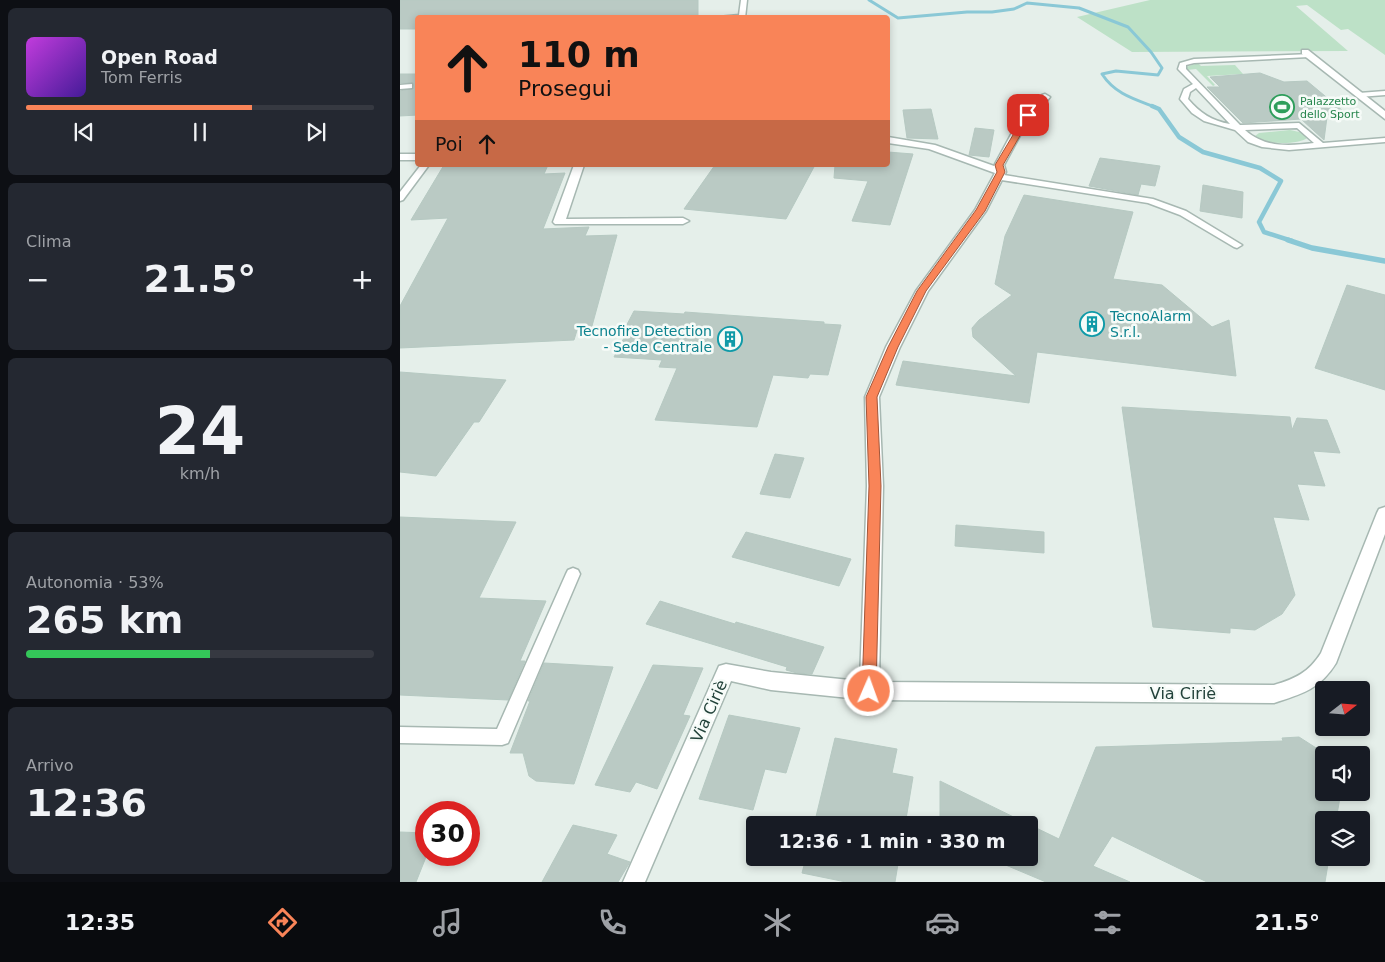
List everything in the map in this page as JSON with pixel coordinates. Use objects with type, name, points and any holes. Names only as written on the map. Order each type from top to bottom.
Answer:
[{"type":"street","points":[[1307,53],[1385,116]]},
{"type":"street","points":[[869,691],[875,486],[872,397],[893,347],[922,291],[980,211],[1000,175],[999,165],[1019,129],[1046,97]]},
{"type":"street","points":[[890,140],[906,140],[933,147],[1000,175]]},
{"type":"street","points":[[400,157],[415,157]]},
{"type":"street","points":[[578,167],[559,222],[683,221]]},
{"type":"street","name":"Via Ciriè","points":[[634,882],[726,672],[770,681],[869,691],[1274,694],[1306,684],[1322,670],[1329,657],[1385,513]]},
{"type":"lane","points":[[742,15],[744,0]]},
{"type":"lane","points":[[1307,53],[1194,61],[1182,64],[1182,69],[1239,129],[1251,140],[1262,145],[1289,148],[1385,140]]},
{"type":"lane","points":[[1197,85],[1187,91],[1184,99],[1189,107],[1199,115],[1216,123],[1239,129],[1299,125],[1321,145]]},
{"type":"lane","points":[[400,87],[409,86]]},
{"type":"lane","points":[[1359,95],[1385,93]]},
{"type":"lane","points":[[400,198],[423,167]]},
{"type":"lane","points":[[1000,175],[1150,201],[1183,213],[1237,245]]},
{"type":"lane","points":[[400,735],[502,737],[573,574]]},
{"type":"green space","points":[[1150,0],[1385,0],[1385,55],[1348,29],[1341,30],[1307,5],[1296,6],[1348,51],[1132,52],[1077,17]]},
{"type":"green space","points":[[1198,63],[1201,66],[1235,65],[1243,74],[1207,76],[1215,85],[1213,86],[1196,69],[1187,70],[1186,67]]},
{"type":"green space","points":[[1290,130],[1304,133],[1307,138],[1296,142],[1281,143],[1265,141],[1255,136],[1259,133]]},
{"type":"building","points":[[400,0],[698,0],[698,15],[415,15],[415,29],[400,29]]},
{"type":"building","name":"Palazzetto dello Sport","points":[[1260,73],[1284,82],[1307,81],[1349,116],[1327,117],[1324,140],[1301,119],[1243,123],[1207,87],[1220,87],[1210,77]]},
{"type":"building","points":[[400,74],[415,74],[415,115],[400,116],[400,91],[414,88],[413,83],[400,83]]},
{"type":"building","points":[[931,109],[938,139],[907,138],[903,110]]},
{"type":"building","points":[[975,128],[994,130],[989,157],[969,155]]},
{"type":"building","points":[[890,152],[913,154],[890,225],[852,221],[868,181],[834,178],[835,167],[890,167]]},
{"type":"building","points":[[1100,158],[1160,166],[1155,186],[1141,184],[1138,195],[1089,186]]},
{"type":"building","points":[[443,167],[547,167],[544,174],[565,173],[543,229],[589,227],[585,236],[617,235],[592,326],[578,327],[574,340],[400,348],[400,306],[448,218],[411,220]]},
{"type":"building","points":[[714,167],[814,167],[786,219],[684,209]]},
{"type":"building","points":[[1203,185],[1243,192],[1242,218],[1200,211]]},
{"type":"building","points":[[1024,195],[1133,212],[1113,279],[1162,285],[1212,327],[1229,320],[1236,376],[1037,352],[1029,403],[896,385],[903,361],[1016,376],[973,337],[972,328],[979,320],[1012,295],[995,284],[1005,236]]},
{"type":"building","points":[[1347,285],[1385,295],[1385,390],[1315,368]]},
{"type":"building","name":"Tecnofire Detection - Sede Centrale","points":[[634,311],[684,314],[685,312],[824,322],[824,324],[841,325],[828,375],[810,374],[808,378],[773,375],[757,427],[655,420],[677,368],[659,367],[662,360],[614,357],[626,334],[622,334]]},
{"type":"building","points":[[400,372],[506,380],[479,422],[474,422],[436,476],[400,472]]},
{"type":"building","points":[[1122,407],[1290,417],[1292,430],[1297,418],[1327,420],[1340,453],[1313,451],[1325,486],[1297,484],[1309,520],[1273,517],[1295,595],[1282,614],[1255,630],[1230,628],[1230,633],[1153,627]]},
{"type":"building","points":[[775,454],[804,458],[790,498],[760,494]]},
{"type":"building","points":[[400,517],[516,522],[479,598],[546,601],[520,661],[525,661],[508,700],[400,695]]},
{"type":"building","points":[[956,525],[1044,532],[1044,553],[955,546]]},
{"type":"building","points":[[746,532],[851,559],[839,586],[732,557]]},
{"type":"building","points":[[660,601],[735,624],[736,622],[824,647],[812,674],[786,670],[787,667],[646,624]]},
{"type":"building","points":[[544,663],[613,667],[574,784],[536,781],[529,776],[523,753],[510,753],[530,701],[528,701]]},
{"type":"building","points":[[653,665],[703,668],[683,715],[690,716],[657,789],[636,782],[630,792],[595,785]]},
{"type":"building","points":[[729,715],[800,728],[786,773],[765,769],[753,810],[699,799]]},
{"type":"building","points":[[1299,737],[1315,747],[1315,801],[1339,801],[1338,811],[1315,811],[1315,866],[1328,866],[1325,882],[1207,882],[1112,836],[1093,866],[1130,882],[1046,882],[1008,866],[1038,866],[1038,829],[1059,839],[1096,747],[1283,741],[1282,738]]},
{"type":"building","points":[[835,738],[897,749],[892,773],[913,777],[906,816],[816,816]]},
{"type":"building","points":[[940,781],[1012,816],[940,816]]},
{"type":"building","points":[[573,825],[617,835],[607,854],[630,862],[618,882],[542,882]]},
{"type":"building","points":[[400,832],[415,833],[415,866],[422,866],[416,882],[400,882]]},
{"type":"building","points":[[804,866],[898,866],[895,882],[846,882],[802,873]]},
{"type":"waterway","points":[[869,0],[898,18],[967,12],[992,12],[1014,9],[1027,3],[1079,8],[1128,27],[1151,52],[1162,68],[1158,75],[1116,71],[1102,74],[1119,91],[1155,107]]},
{"type":"waterway","points":[[1152,106],[1159,109],[1179,137],[1203,152],[1260,168],[1281,181],[1259,222],[1264,232],[1292,241]]},
{"type":"waterway","points":[[1288,240],[1312,248],[1385,261]]},
{"type":"place","name":"Palazzetto dello Sport","points":[[1282,107]]},
{"type":"place","name":"TecnoAlarm S.r.l.","points":[[1092,324]]},
{"type":"place","name":"Tecnofire Detection - Sede Centrale","points":[[730,339]]},
{"type":"route","points":[[869,691],[875,486],[872,397],[893,347],[922,291],[980,211],[1001,172],[999,165],[1028,115]]}]
